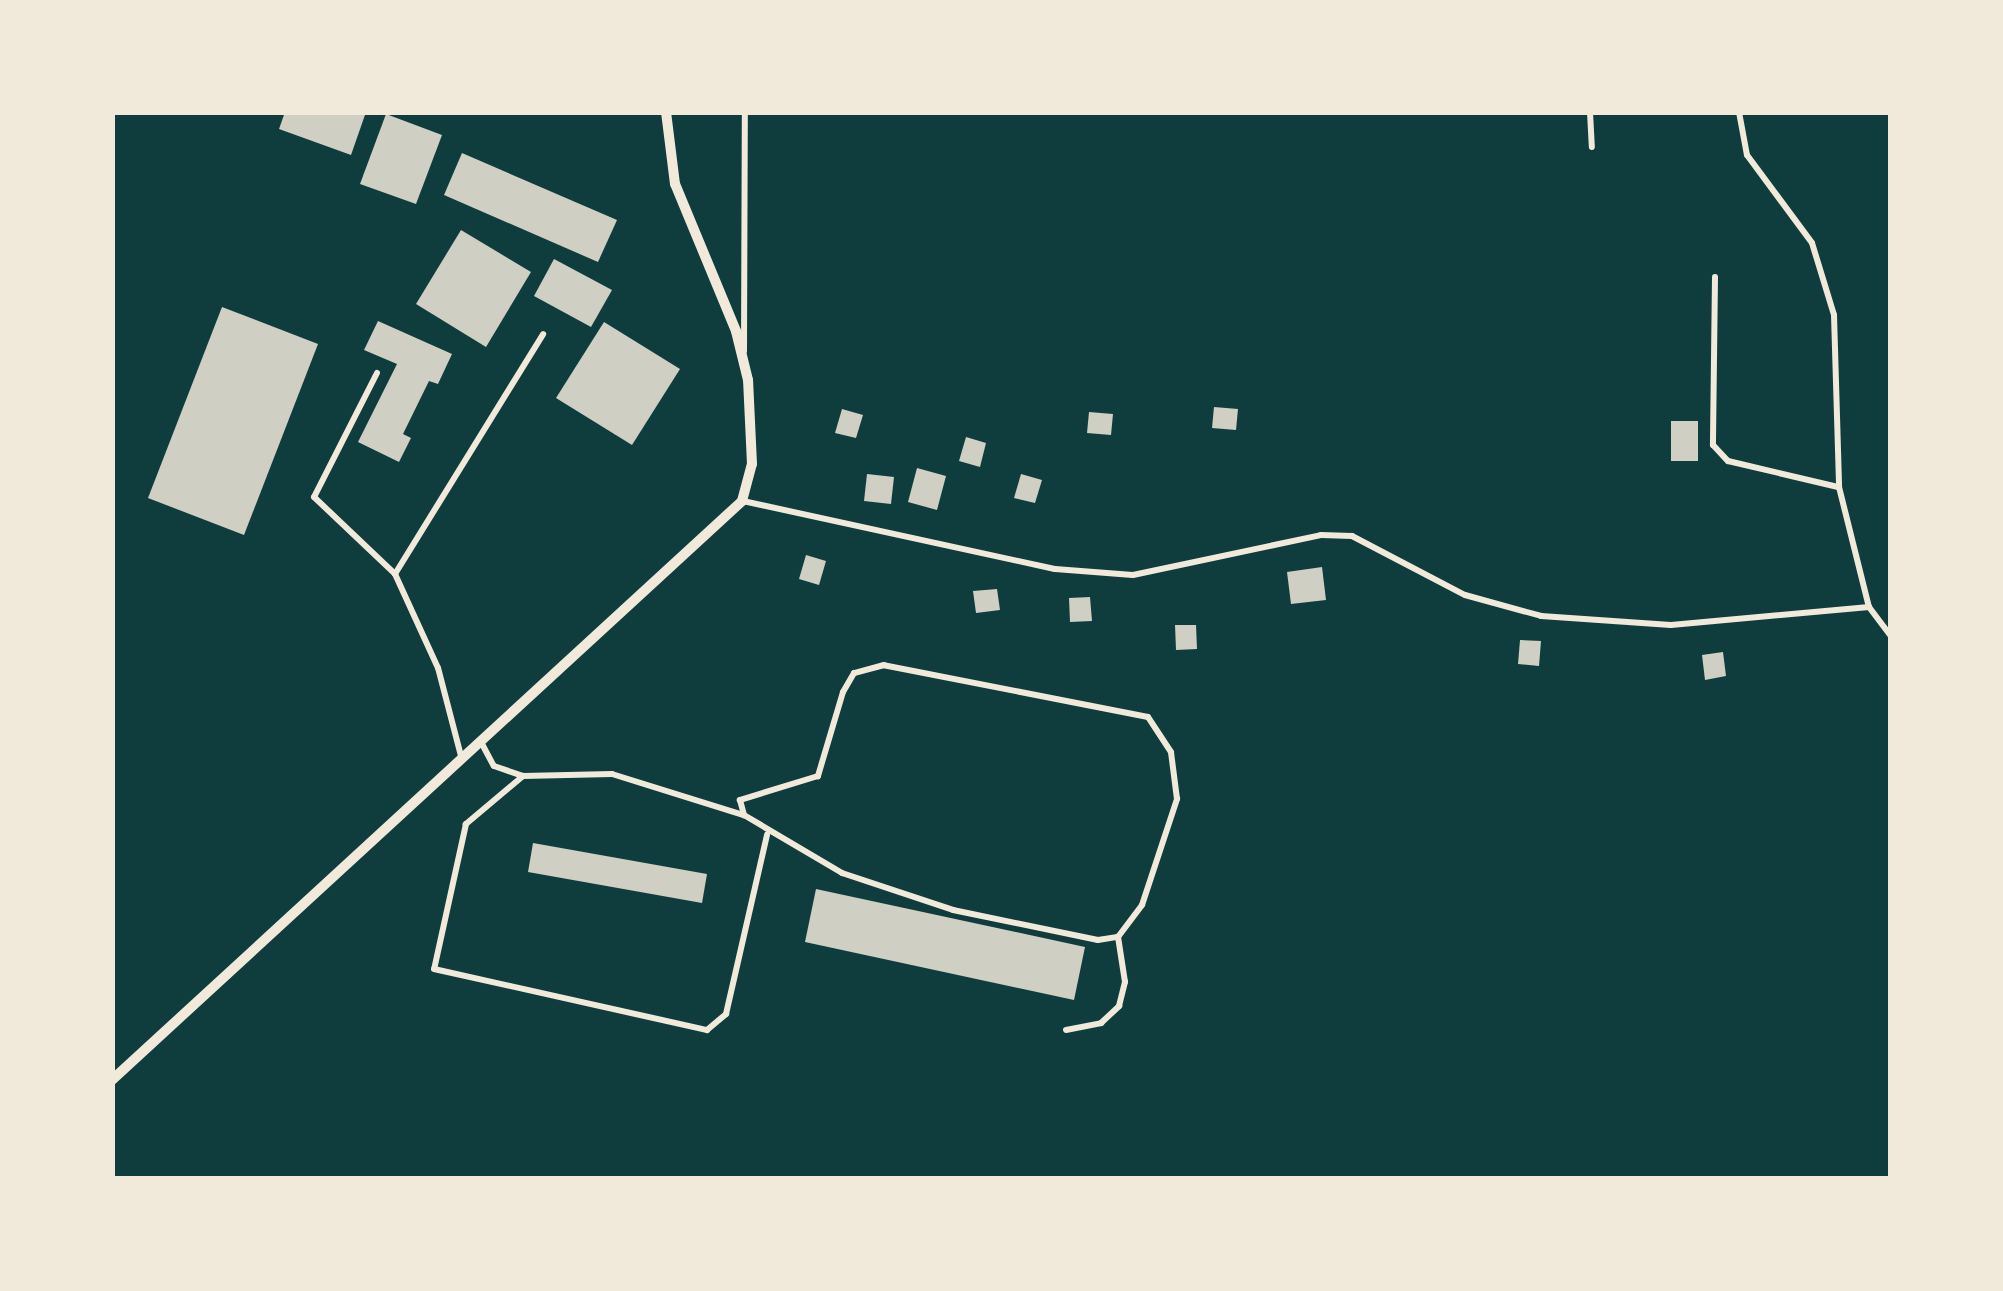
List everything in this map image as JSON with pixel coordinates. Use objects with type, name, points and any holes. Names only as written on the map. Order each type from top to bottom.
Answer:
[{"type":"street","points":[[112,1080],[460,756],[481,742],[742,501],[754,432],[744,362],[675,184],[666,112]]},
{"type":"lane","points":[[744,362],[745,112]]},
{"type":"lane","points":[[1590,112],[1592,146]]},
{"type":"lane","points":[[1739,112],[1747,155],[1812,243],[1834,315],[1839,488],[1869,608],[1890,635]]},
{"type":"lane","points":[[1715,278],[1713,445],[1728,461],[1839,488]]},
{"type":"lane","points":[[395,574],[543,334]]},
{"type":"lane","points":[[377,373],[314,497],[395,574],[438,668],[460,756]]},
{"type":"lane","points":[[742,501],[1054,569],[1134,575],[1322,535],[1352,536],[1465,595],[1541,616],[1670,625],[1869,608]]},
{"type":"lane","points":[[744,815],[740,800],[825,768],[843,692],[866,668],[884,665],[1148,716],[1172,752],[1177,799],[1162,862],[1118,937],[1125,982],[1119,1006],[1101,1023],[1066,1030]]},
{"type":"lane","points":[[481,742],[494,766],[524,776],[612,774],[744,815],[767,834],[842,873],[953,910],[1062,936],[1118,937]]},
{"type":"lane","points":[[524,776],[466,824],[434,968],[707,1030],[726,1014],[767,834]]},
{"type":"building","points":[[285,112],[366,112],[351,155],[279,129]]},
{"type":"building","points":[[386,114],[442,135],[416,204],[360,184]]},
{"type":"building","points":[[462,153],[617,220],[598,262],[444,195]]},
{"type":"building","points":[[461,230],[531,272],[486,347],[416,304]]},
{"type":"building","points":[[554,259],[612,290],[591,327],[534,296]]},
{"type":"building","points":[[222,307],[318,344],[244,535],[148,498]]},
{"type":"building","points":[[378,321],[452,354],[438,384],[429,381],[403,434],[411,438],[399,462],[358,442],[397,364],[364,350]]},
{"type":"building","points":[[604,322],[680,369],[632,445],[556,398]]},
{"type":"building","points":[[1214,407],[1238,409],[1236,430],[1212,428]]},
{"type":"building","points":[[842,409],[863,415],[856,438],[835,433]]},
{"type":"building","points":[[1089,412],[1113,414],[1111,435],[1087,433]]},
{"type":"building","points":[[1671,421],[1698,421],[1698,461],[1671,461]]},
{"type":"building","points":[[966,437],[986,443],[980,467],[959,461]]},
{"type":"building","points":[[917,468],[946,476],[937,510],[908,502]]},
{"type":"building","points":[[867,474],[894,477],[891,504],[864,501]]},
{"type":"building","points":[[1021,474],[1042,480],[1035,503],[1014,498]]},
{"type":"building","points":[[806,555],[826,561],[819,585],[799,579]]},
{"type":"building","points":[[1322,567],[1326,600],[1291,604],[1287,572]]},
{"type":"building","points":[[997,589],[1000,610],[976,613],[973,591]]},
{"type":"building","points":[[1090,597],[1092,621],[1070,622],[1069,598]]},
{"type":"building","points":[[1175,625],[1196,625],[1197,649],[1176,650]]},
{"type":"building","points":[[1520,640],[1541,641],[1539,666],[1518,664]]},
{"type":"building","points":[[1723,652],[1726,676],[1705,680],[1702,655]]},
{"type":"building","points":[[533,843],[707,874],[702,903],[528,872]]},
{"type":"building","points":[[816,889],[1085,947],[1074,1000],[805,942]]}]
